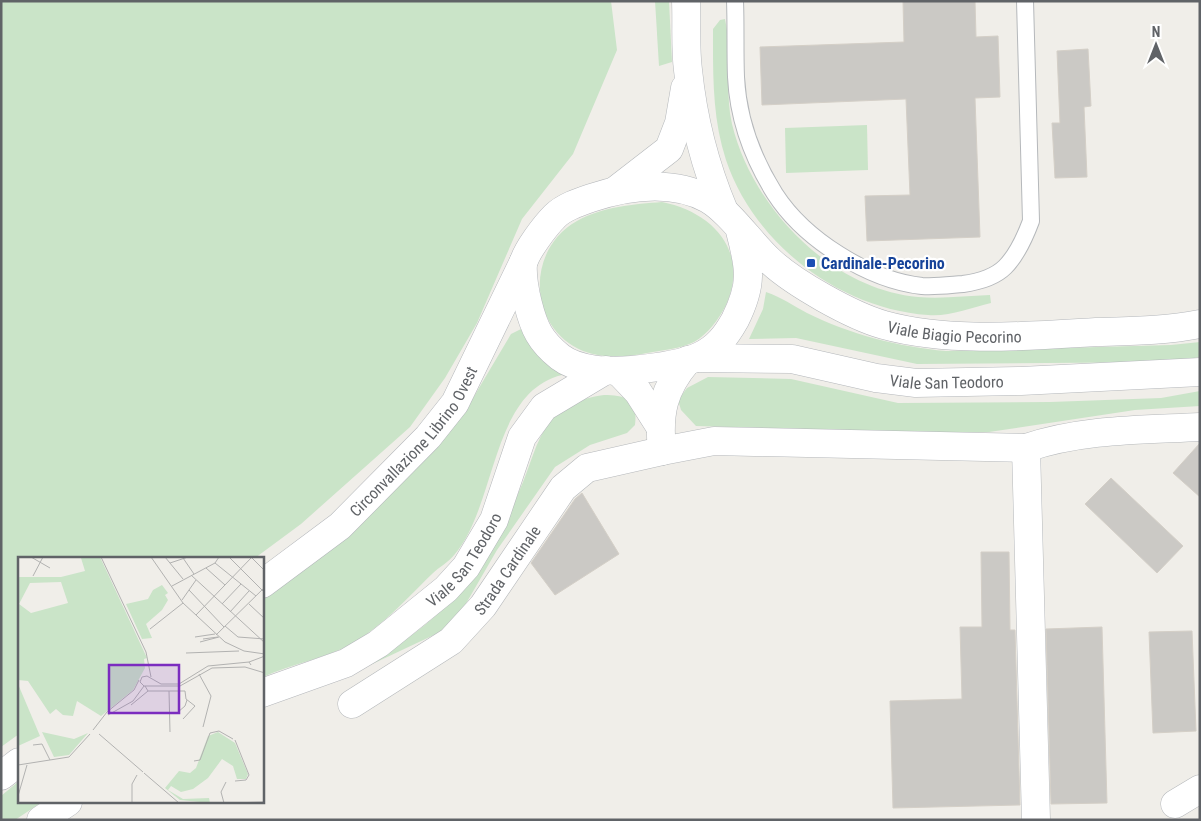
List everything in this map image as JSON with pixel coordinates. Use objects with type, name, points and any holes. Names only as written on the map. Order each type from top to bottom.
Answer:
[{"type":"main road","points":[[660,438],[672,379],[693,359],[719,345],[729,331],[747,294],[748,259],[732,221],[711,180],[701,145],[688,69],[686,1]]},
{"type":"main road","points":[[616,190],[669,149],[679,123],[688,69]]},
{"type":"main road","points":[[616,190],[658,186],[681,188],[708,199],[732,221]]},
{"type":"main road","name":"Circonvallazione Librino Ovest","points":[[264,583],[340,526],[428,437],[455,403],[523,264],[537,238],[556,214],[578,202],[616,190]]},
{"type":"main road","name":"Viale Biagio Pecorino","points":[[732,221],[771,263],[847,311],[882,324],[920,334],[1056,334],[1152,330],[1200,324]]},
{"type":"main road","points":[[523,264],[527,301],[536,332],[562,359],[585,368],[612,371],[693,359]]},
{"type":"main road","name":"Viale San Teodoro","points":[[693,359],[792,359],[876,378],[916,384],[1049,380],[1200,372]]},
{"type":"main road","points":[[612,371],[638,392],[660,438]]},
{"type":"main road","name":"Viale San Teodoro","points":[[264,692],[346,663],[378,644],[446,589],[466,567],[494,520],[522,437],[544,407],[612,371]]},
{"type":"main road","points":[[1036,820],[1026,448],[1054,438],[1092,433],[1200,427]]},
{"type":"main road","name":"Strada Cardinale","points":[[352,704],[451,641],[483,606],[563,488],[587,468],[660,438],[714,441],[1026,448]]},
{"type":"main road","points":[[1,776],[18,763]]},
{"type":"main road","points":[[1176,804],[1200,789]]},
{"type":"main road","points":[[41,820],[65,804]]},
{"type":"lane","points":[[735,1],[736,77],[742,118],[749,143],[776,195],[811,234],[862,268],[906,283],[923,286],[945,286],[972,282],[991,276],[1004,268],[1015,254],[1031,221],[1025,1]]},
{"type":"green space","points":[[1,1],[611,1],[617,50],[573,154],[522,219],[477,323],[445,378],[410,427],[301,524],[256,557],[18,557],[18,735],[1,747]]},
{"type":"green space","points":[[655,1],[669,1],[672,62],[659,66]]},
{"type":"green space","points":[[725,19],[728,45],[730,111],[742,155],[757,185],[776,213],[799,239],[826,261],[855,278],[886,291],[927,298],[990,295],[991,303],[943,315],[928,315],[895,310],[863,300],[833,285],[804,267],[779,244],[757,219],[739,191],[721,144],[714,95],[713,29],[720,20]]},
{"type":"green space","points":[[867,125],[868,170],[786,173],[785,128]]},
{"type":"green space","points":[[662,202],[680,207],[697,215],[711,225],[722,237],[730,252],[733,268],[732,286],[726,305],[716,321],[704,335],[694,342],[671,349],[631,356],[591,354],[565,340],[552,325],[543,307],[540,288],[542,269],[548,250],[560,234],[586,216],[618,207]]},
{"type":"green space","points":[[766,292],[807,313],[857,333],[892,343],[928,349],[946,351],[1171,345],[1200,342],[1200,357],[1171,362],[917,364],[796,338],[749,339],[763,309]]},
{"type":"green space","points":[[521,329],[528,343],[562,375],[539,386],[521,403],[508,426],[469,533],[455,554],[384,621],[362,637],[330,654],[264,677],[264,596],[431,454],[473,398],[511,334]]},
{"type":"green space","points":[[708,377],[791,379],[898,403],[1050,402],[1161,398],[1200,391],[1200,406],[1135,410],[989,432],[945,433],[696,426],[681,410],[678,400],[687,388]]},
{"type":"green space","points":[[604,395],[619,396],[629,401],[635,410],[635,425],[627,433],[590,445],[555,467],[497,550],[453,626],[349,675],[406,640],[456,596],[484,561],[495,542],[515,502],[538,442],[549,423],[556,415],[570,405],[584,399]]},
{"type":"green space","points":[[18,782],[18,804],[39,804],[15,820],[1,820],[1,796]]},
{"type":"building","points":[[903,1],[975,1],[976,37],[998,36],[1000,97],[975,98],[980,237],[867,241],[865,196],[910,195],[906,99],[762,105],[760,47],[904,42]]},
{"type":"building","points":[[1088,49],[1091,106],[1084,107],[1087,177],[1055,178],[1052,123],[1060,123],[1057,51]]},
{"type":"building","points":[[1200,443],[1200,497],[1173,473]]},
{"type":"building","points":[[1111,478],[1183,546],[1157,573],[1085,504]]},
{"type":"building","points":[[582,493],[619,554],[555,595],[531,563],[575,499]]},
{"type":"building","points":[[981,552],[1009,552],[1010,630],[1015,630],[1020,805],[893,808],[890,701],[962,699],[960,627],[982,627]]},
{"type":"building","points":[[1102,627],[1107,803],[1051,804],[1046,629]]},
{"type":"building","points":[[1192,631],[1196,731],[1153,733],[1149,632]]},
{"type":"place","name":"Cardinale-Pecorino","points":[[811,263]]}]
